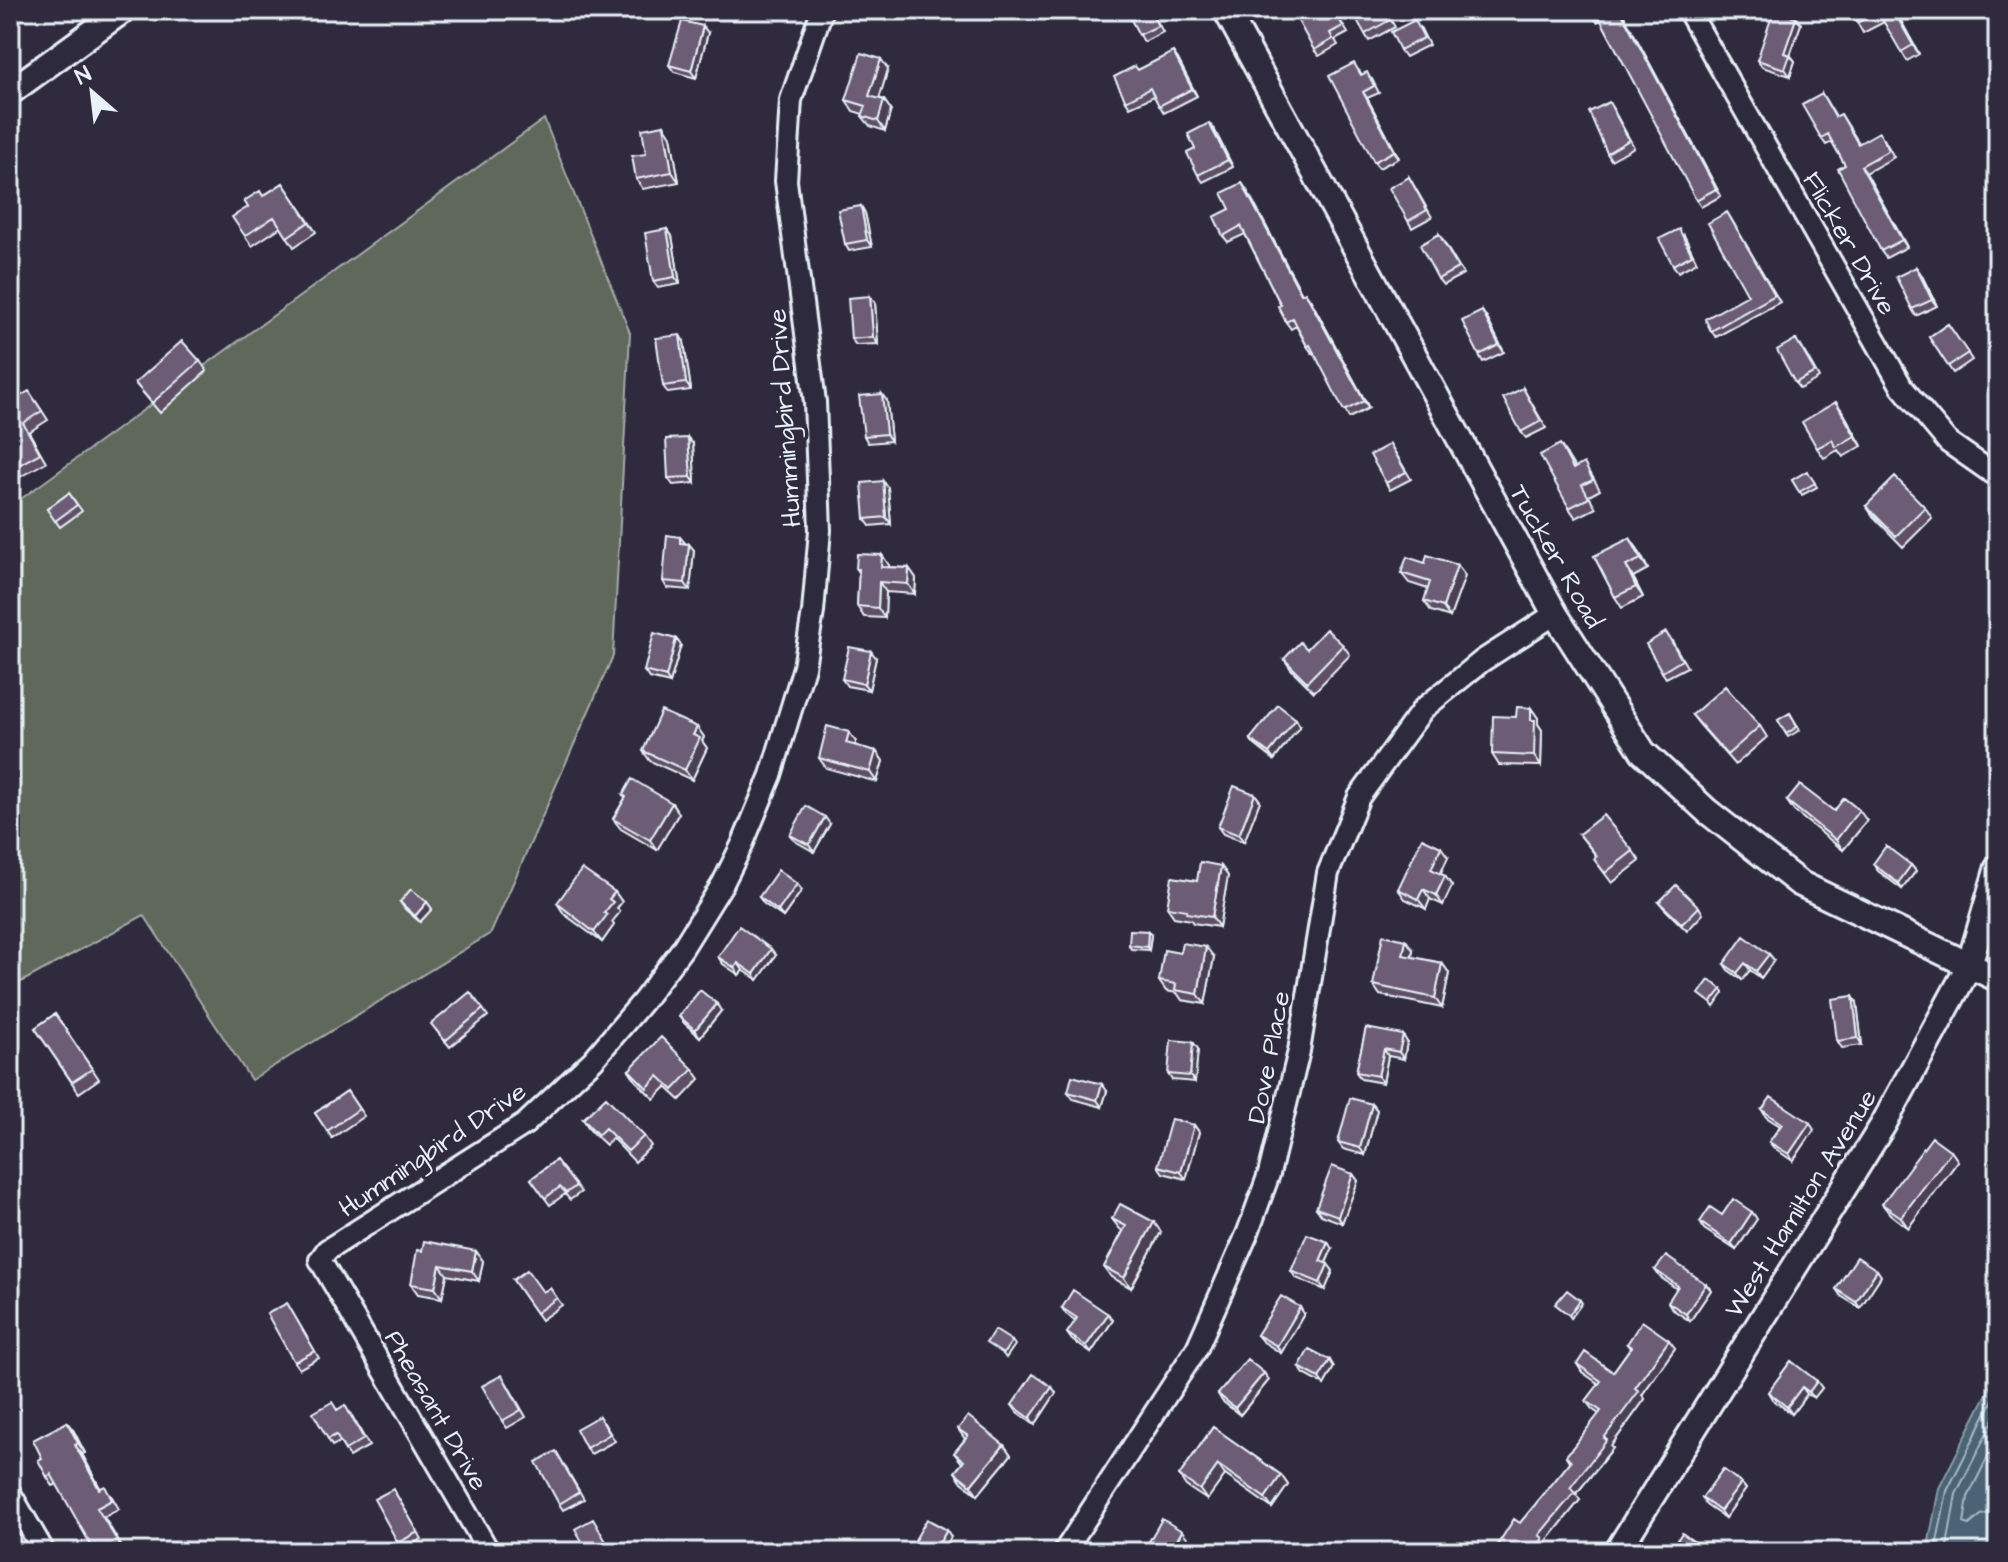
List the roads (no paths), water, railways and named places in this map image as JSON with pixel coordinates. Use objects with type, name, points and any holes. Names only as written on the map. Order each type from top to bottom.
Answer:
[{"type":"street","points":[[10,92],[123,10]]},
{"type":"street","name":"Hummingbird Drive","points":[[340,1294],[320,1260],[327,1250],[525,1124],[593,1060],[643,1001],[682,949],[723,883],[771,775],[804,667],[813,612],[820,530],[815,402],[786,181],[791,100],[822,10]]},
{"type":"street","name":"Tucker Road","points":[[1226,10],[1555,614],[1643,752],[1707,811],[1799,883],[1998,979]]},
{"type":"street","name":"Flicker Drive","points":[[1690,11],[1902,387],[1948,442],[1998,477]]},
{"type":"street","name":"Dove Place","points":[[1064,1552],[1197,1348],[1248,1232],[1269,1174],[1299,1051],[1328,873],[1359,797],[1423,709],[1482,661],[1555,614]]},
{"type":"street","name":"West Hamilton Avenue","points":[[1617,1552],[1883,1125],[1969,966],[1998,867]]},
{"type":"street","name":"Pheasant Drive","points":[[340,1294],[489,1552]]},
{"type":"street","points":[[10,1493],[44,1552]]},
{"type":"water","points":[[1998,1372],[1998,1532],[1991,1552],[1927,1552],[1939,1488]]}]
